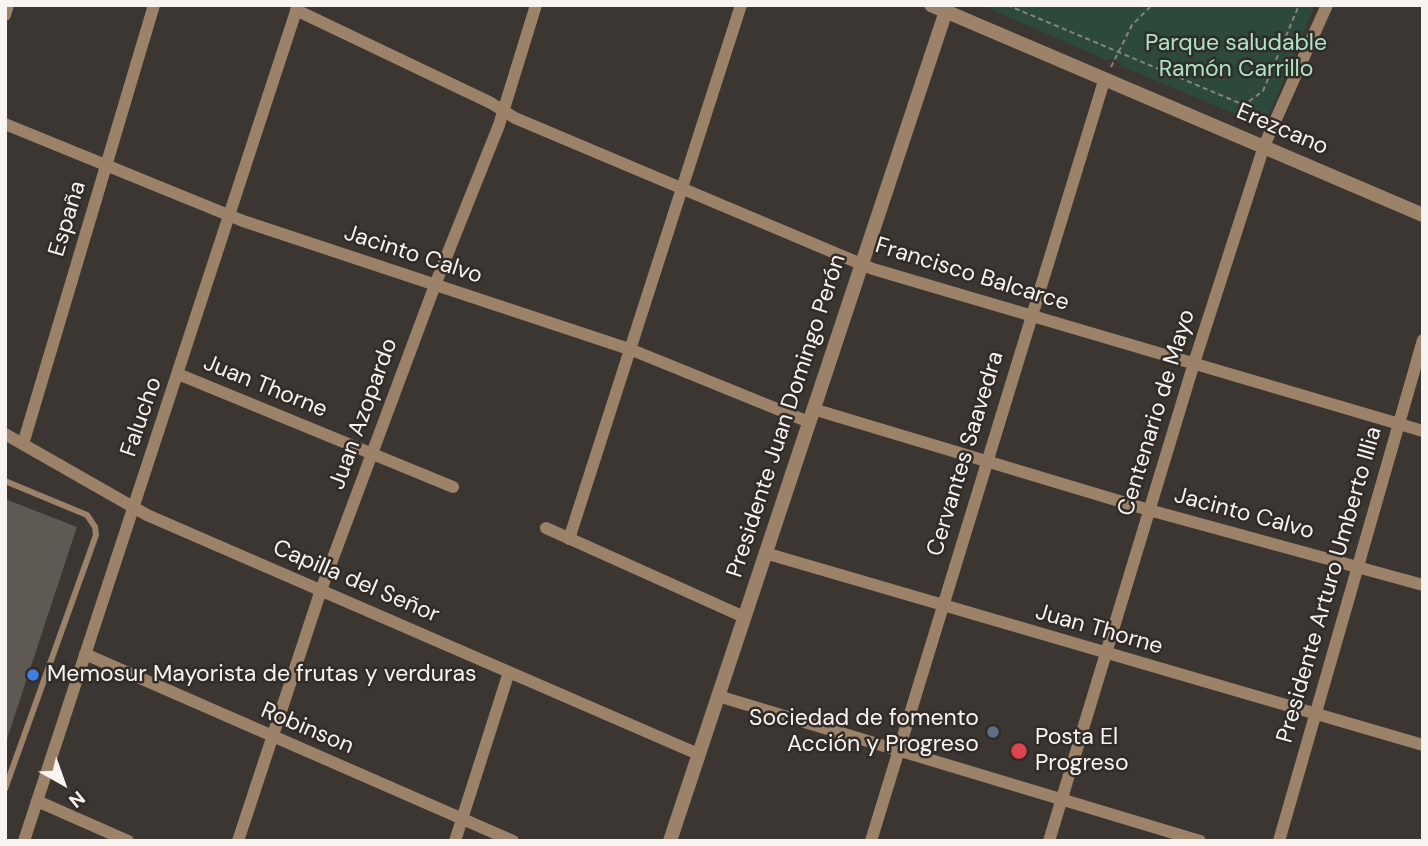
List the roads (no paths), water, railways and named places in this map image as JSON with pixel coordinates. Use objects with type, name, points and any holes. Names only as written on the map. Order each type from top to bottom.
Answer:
[{"type":"street","points":[[5,15],[8,5]]},
{"type":"street","name":"España","points":[[23,444],[155,5]]},
{"type":"street","name":"Juan Azopardo","points":[[238,841],[321,590],[502,110],[536,5]]},
{"type":"street","points":[[569,539],[741,5]]},
{"type":"street","name":"Erezcano","points":[[931,5],[946,9],[1104,80],[1423,215]]},
{"type":"street","name":"Centenario de Mayo","points":[[1049,841],[1194,363],[1264,146],[1327,5]]},
{"type":"street","name":"Francisco Balcarce","points":[[297,8],[515,118],[861,264],[1423,431]]},
{"type":"street","name":"Falucho","points":[[24,841],[297,8]]},
{"type":"street","name":"Presidente Juan Domingo Perón","points":[[674,840],[698,754],[946,9]]},
{"type":"street","name":"Cervantes Saavedra","points":[[871,841],[1104,80]]},
{"type":"street","name":"Jacinto Calvo","points":[[5,124],[231,216],[632,350],[811,415],[986,461],[1149,510],[1423,585]]},
{"type":"street","name":"Presidente Arturo Umberto Illia","points":[[1279,841],[1423,340]]},
{"type":"street","name":"Juan Thorne","points":[[178,374],[453,487]]},
{"type":"street","name":"Capilla del Señor","points":[[5,434],[133,508],[698,754]]},
{"type":"street","points":[[546,528],[744,617]]},
{"type":"street","name":"Juan Thorne","points":[[765,553],[1423,745]]},
{"type":"street","name":"Robinson","points":[[85,654],[272,738],[513,841]]},
{"type":"street","points":[[455,841],[509,672]]},
{"type":"street","points":[[719,696],[1200,841]]},
{"type":"street","points":[[37,801],[128,841]]},
{"type":"lane","points":[[5,481],[87,515],[96,527],[96,535],[5,789]]},
{"type":"place","name":"Memosur Mayorista de frutas y verduras","points":[[33,675]]},
{"type":"place","name":"Sociedad de fomento Acción y Progreso","points":[[993,732]]},
{"type":"place","name":"Posta El Progreso","points":[[1019,751]]},
{"type":"park label","name":"Parque saludable Ramón Carrillo","points":[[1236,57]]}]
